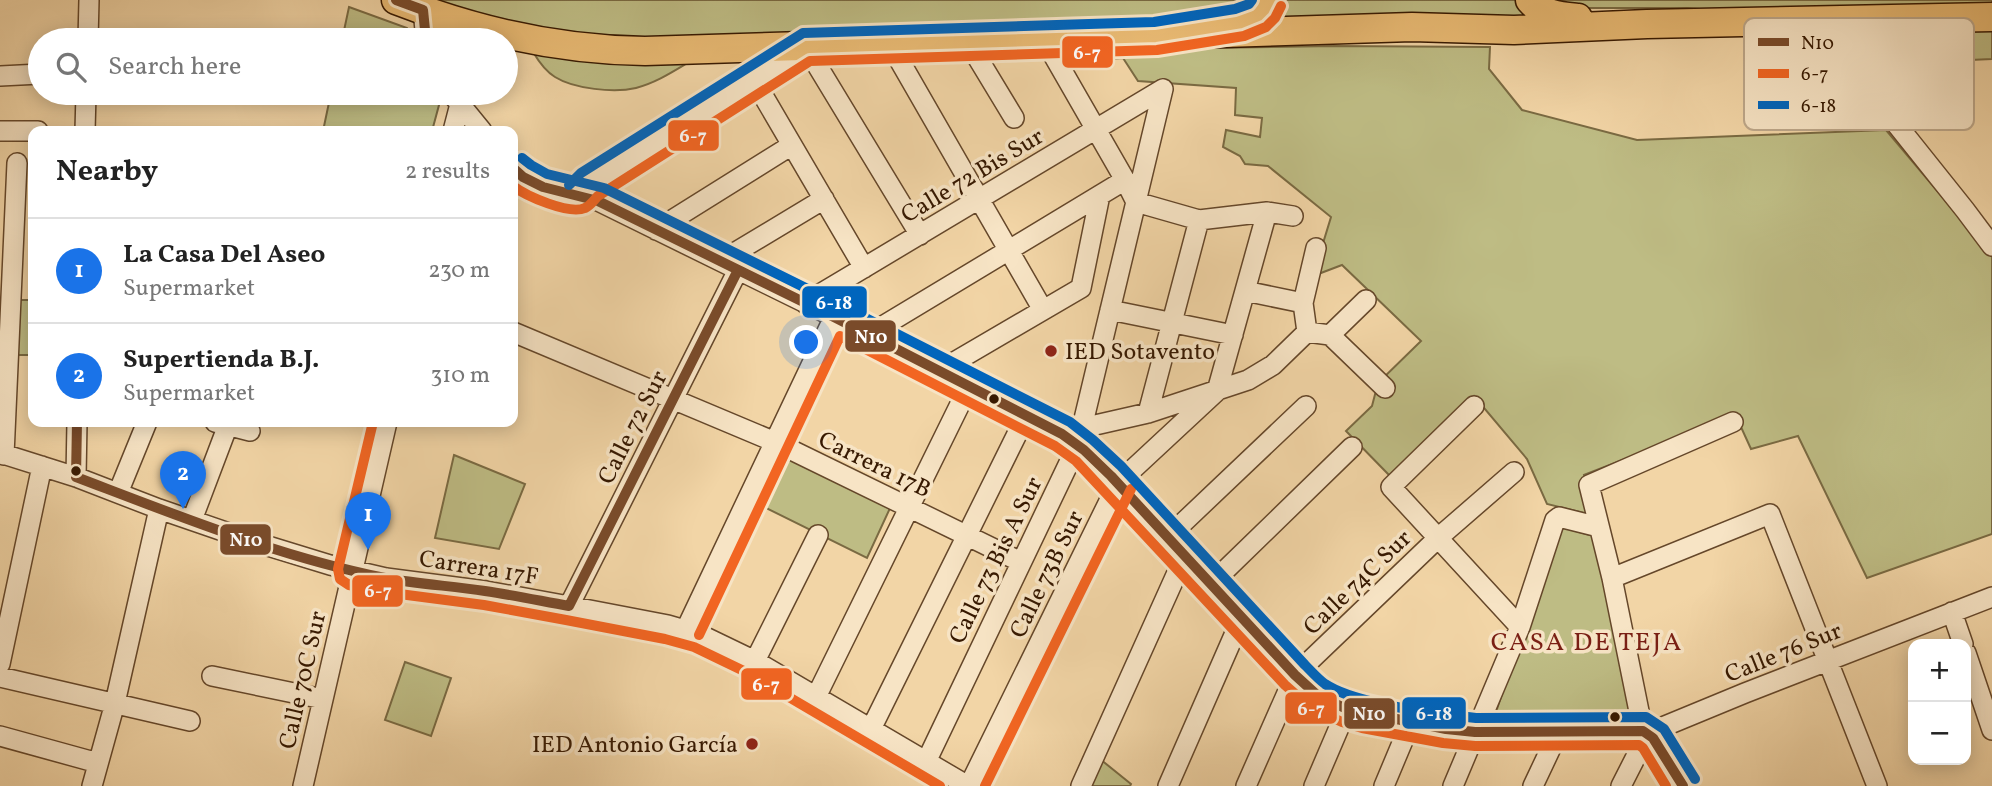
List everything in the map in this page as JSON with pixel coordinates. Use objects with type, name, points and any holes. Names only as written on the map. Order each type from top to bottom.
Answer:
[{"type":"highway","points":[[396,0],[488,28]]},
{"type":"highway","points":[[1155,36],[1239,23],[1257,16],[1268,0]]},
{"type":"highway","points":[[1530,0],[1541,10],[1556,16],[1647,24]]},
{"type":"highway","points":[[1910,18],[1992,16]]},
{"type":"highway","points":[[518,36],[546,43],[596,49],[645,51],[1412,27],[1514,30],[1744,22]]},
{"type":"street","points":[[88,28],[89,0]]},
{"type":"street","points":[[423,10],[425,28]]},
{"type":"street","points":[[1044,40],[1136,202],[1199,220],[1267,212],[1293,216]]},
{"type":"street","points":[[968,42],[1014,118]]},
{"type":"street","points":[[890,44],[1043,310]]},
{"type":"street","points":[[579,195],[589,185],[806,47],[920,234]]},
{"type":"street","points":[[0,76],[28,75]]},
{"type":"street","points":[[754,80],[864,268]]},
{"type":"street","name":"Calle 72 Bis Sur","points":[[806,303],[1163,89]]},
{"type":"street","name":"Calle 73 Bis A Sur","points":[[926,762],[1080,436],[1163,89]]},
{"type":"street","points":[[85,126],[86,105]]},
{"type":"street","points":[[453,126],[455,105]]},
{"type":"street","points":[[461,105],[478,126]]},
{"type":"street","points":[[1902,130],[1992,246]]},
{"type":"street","points":[[0,131],[28,131]]},
{"type":"street","points":[[656,230],[792,145]]},
{"type":"street","points":[[2,454],[17,163]]},
{"type":"street","points":[[518,174],[540,187],[598,201],[1027,416],[1080,436],[1093,457],[1295,675],[1318,696],[1347,709],[1410,724],[1475,732],[1646,732]]},
{"type":"street","points":[[869,335],[1125,180]]},
{"type":"street","points":[[939,371],[1081,288],[1100,195]]},
{"type":"street","points":[[729,266],[824,199]]},
{"type":"street","points":[[1217,391],[1267,212]]},
{"type":"street","points":[[1148,413],[1199,220]]},
{"type":"street","points":[[1307,332],[1303,303],[1316,248]]},
{"type":"street","name":"Calle 72 Sur","points":[[569,606],[673,399],[729,266]]},
{"type":"street","points":[[1245,291],[1303,303]]},
{"type":"street","points":[[1330,335],[1366,300]]},
{"type":"street","points":[[1110,310],[1233,335]]},
{"type":"street","points":[[686,629],[834,317]]},
{"type":"street","points":[[1307,332],[1330,335],[1385,388]]},
{"type":"street","points":[[1080,436],[1248,380],[1273,365],[1307,332]]},
{"type":"street","name":"Carrera 17B","points":[[518,334],[775,442],[1021,562]]},
{"type":"street","points":[[817,697],[969,386]]},
{"type":"street","name":"Calle 73B Sur","points":[[969,786],[1118,482],[1217,391]]},
{"type":"street","points":[[1168,537],[1306,406]]},
{"type":"street","points":[[1474,406],[1391,487],[1520,627]]},
{"type":"street","points":[[871,729],[1027,416]]},
{"type":"street","points":[[1683,786],[1646,732],[1589,485],[1733,422]]},
{"type":"street","points":[[76,477],[77,427]]},
{"type":"street","points":[[118,493],[145,427]]},
{"type":"street","points":[[192,520],[220,427]]},
{"type":"street","points":[[236,427],[250,431]]},
{"type":"street","name":"Calle 70C Sur","points":[[303,786],[386,427]]},
{"type":"street","points":[[1211,584],[1352,447]]},
{"type":"street","name":"Carrera 17F","points":[[2,454],[76,477],[281,551],[352,571],[486,591],[686,629],[755,660],[969,786]]},
{"type":"street","points":[[0,664],[42,466]]},
{"type":"street","name":"Calle 74C Sur","points":[[1246,786],[1295,675],[1438,538],[1514,472]]},
{"type":"street","points":[[92,786],[115,703],[159,509]]},
{"type":"street","points":[[1612,578],[1770,514],[1877,786]]},
{"type":"street","points":[[1452,786],[1520,627],[1556,518],[1599,527]]},
{"type":"street","points":[[755,660],[818,534]]},
{"type":"street","points":[[1081,786],[1185,555]]},
{"type":"street","name":"Calle 76 Sur","points":[[1646,732],[1992,597]]},
{"type":"street","points":[[1952,612],[1961,639]]},
{"type":"street","points":[[1168,786],[1242,617]]},
{"type":"street","points":[[1971,668],[1992,730]]},
{"type":"street","points":[[212,676],[323,699]]},
{"type":"street","points":[[0,677],[190,721]]},
{"type":"street","points":[[1314,786],[1347,709]]},
{"type":"street","points":[[1384,786],[1410,724]]},
{"type":"street","points":[[1533,786],[1559,731]]},
{"type":"street","points":[[1621,786],[1646,732]]},
{"type":"street","points":[[0,736],[98,763]]},
{"type":"shaded area","points":[[425,0],[1260,0],[1243,16],[1174,19],[1141,26],[650,39],[533,29]]},
{"type":"shaded area","points":[[1277,0],[1515,0],[1532,20],[1268,23]]},
{"type":"shaded area","points":[[1541,0],[1992,0],[1992,5],[1736,12],[1687,8],[1560,8]]},
{"type":"shaded area","points":[[349,7],[407,28],[345,28]]},
{"type":"shaded area","points":[[1992,25],[1992,59],[1974,60],[1974,26]]},
{"type":"shaded area","points":[[1334,46],[1490,47],[1489,69],[1522,110],[1637,140],[1886,130],[1992,256],[1992,534],[1867,578],[1798,436],[1751,449],[1736,416],[1584,475],[1592,515],[1547,504],[1527,459],[1474,396],[1390,476],[1346,431],[1372,406],[1378,383],[1421,341],[1342,265],[1313,276],[1331,217],[1268,166],[1245,164],[1240,156],[1223,147],[1226,130],[1260,137],[1262,118],[1235,115],[1236,88],[1138,81],[1123,58],[1073,62],[1072,50]]},
{"type":"shaded area","points":[[533,52],[691,61],[643,86],[606,90],[583,87],[555,77],[542,66]]},
{"type":"shaded area","points":[[328,105],[439,105],[433,126],[324,126]]},
{"type":"shaded area","points":[[17,300],[28,300],[28,355],[15,355]]},
{"type":"shaded area","points":[[778,452],[891,506],[867,558],[754,502]]},
{"type":"shaded area","points":[[454,455],[525,484],[499,549],[435,538]]},
{"type":"shaded area","points":[[1558,526],[1597,537],[1630,714],[1494,718]]},
{"type":"shaded area","points":[[405,662],[451,678],[431,736],[385,720]]},
{"type":"shaded area","points":[[1100,759],[1131,784],[1130,786],[1087,786]]},
{"type":"transit line","name":"N10","points":[[396,0],[423,10],[425,28]]},
{"type":"transit line","name":"6-18","points":[[569,185],[581,173],[803,33],[1154,22],[1235,9],[1249,4],[1252,0]]},
{"type":"transit line","name":"6-7","points":[[518,189],[559,207],[585,208],[598,196],[810,61],[1157,50],[1244,36],[1266,27],[1281,6]]},
{"type":"transit line","name":"6-18","points":[[522,158],[547,174],[604,188],[1070,422],[1121,466],[1325,684],[1356,698],[1376,703],[1476,718],[1646,717],[1664,729],[1695,779]]},
{"type":"transit line","name":"N10","points":[[518,172],[543,187],[598,201],[834,317],[1062,434],[1084,450],[1111,476],[1295,675],[1318,696],[1347,709],[1446,729],[1475,732],[1643,731],[1653,738],[1683,786]]},
{"type":"transit line","name":"N10","points":[[77,427],[76,477],[152,506],[267,547],[346,569],[397,580],[485,591],[569,606],[738,270]]},
{"type":"transit line","name":"6-7","points":[[699,635],[840,336],[1055,446],[1076,461],[1285,685],[1311,708],[1362,728],[1443,743],[1475,746],[1639,745],[1666,786]]},
{"type":"transit line","name":"6-7","points":[[372,427],[338,569],[340,579],[349,585],[484,605],[665,639],[694,647],[748,673],[940,786]]},
{"type":"transit line","name":"6-7","points":[[985,786],[1131,489]]},
{"type":"place","name":"IED Sotavento","points":[[1051,351]]},
{"type":"place","name":"Supertienda B.J.","points":[[183,509]]},
{"type":"place","name":"La Casa Del Aseo","points":[[368,550]]},
{"type":"place","name":"IED Antonio García","points":[[752,744]]},
{"type":"district","name":"CASA DE TEJA","points":[[1587,641]]}]
